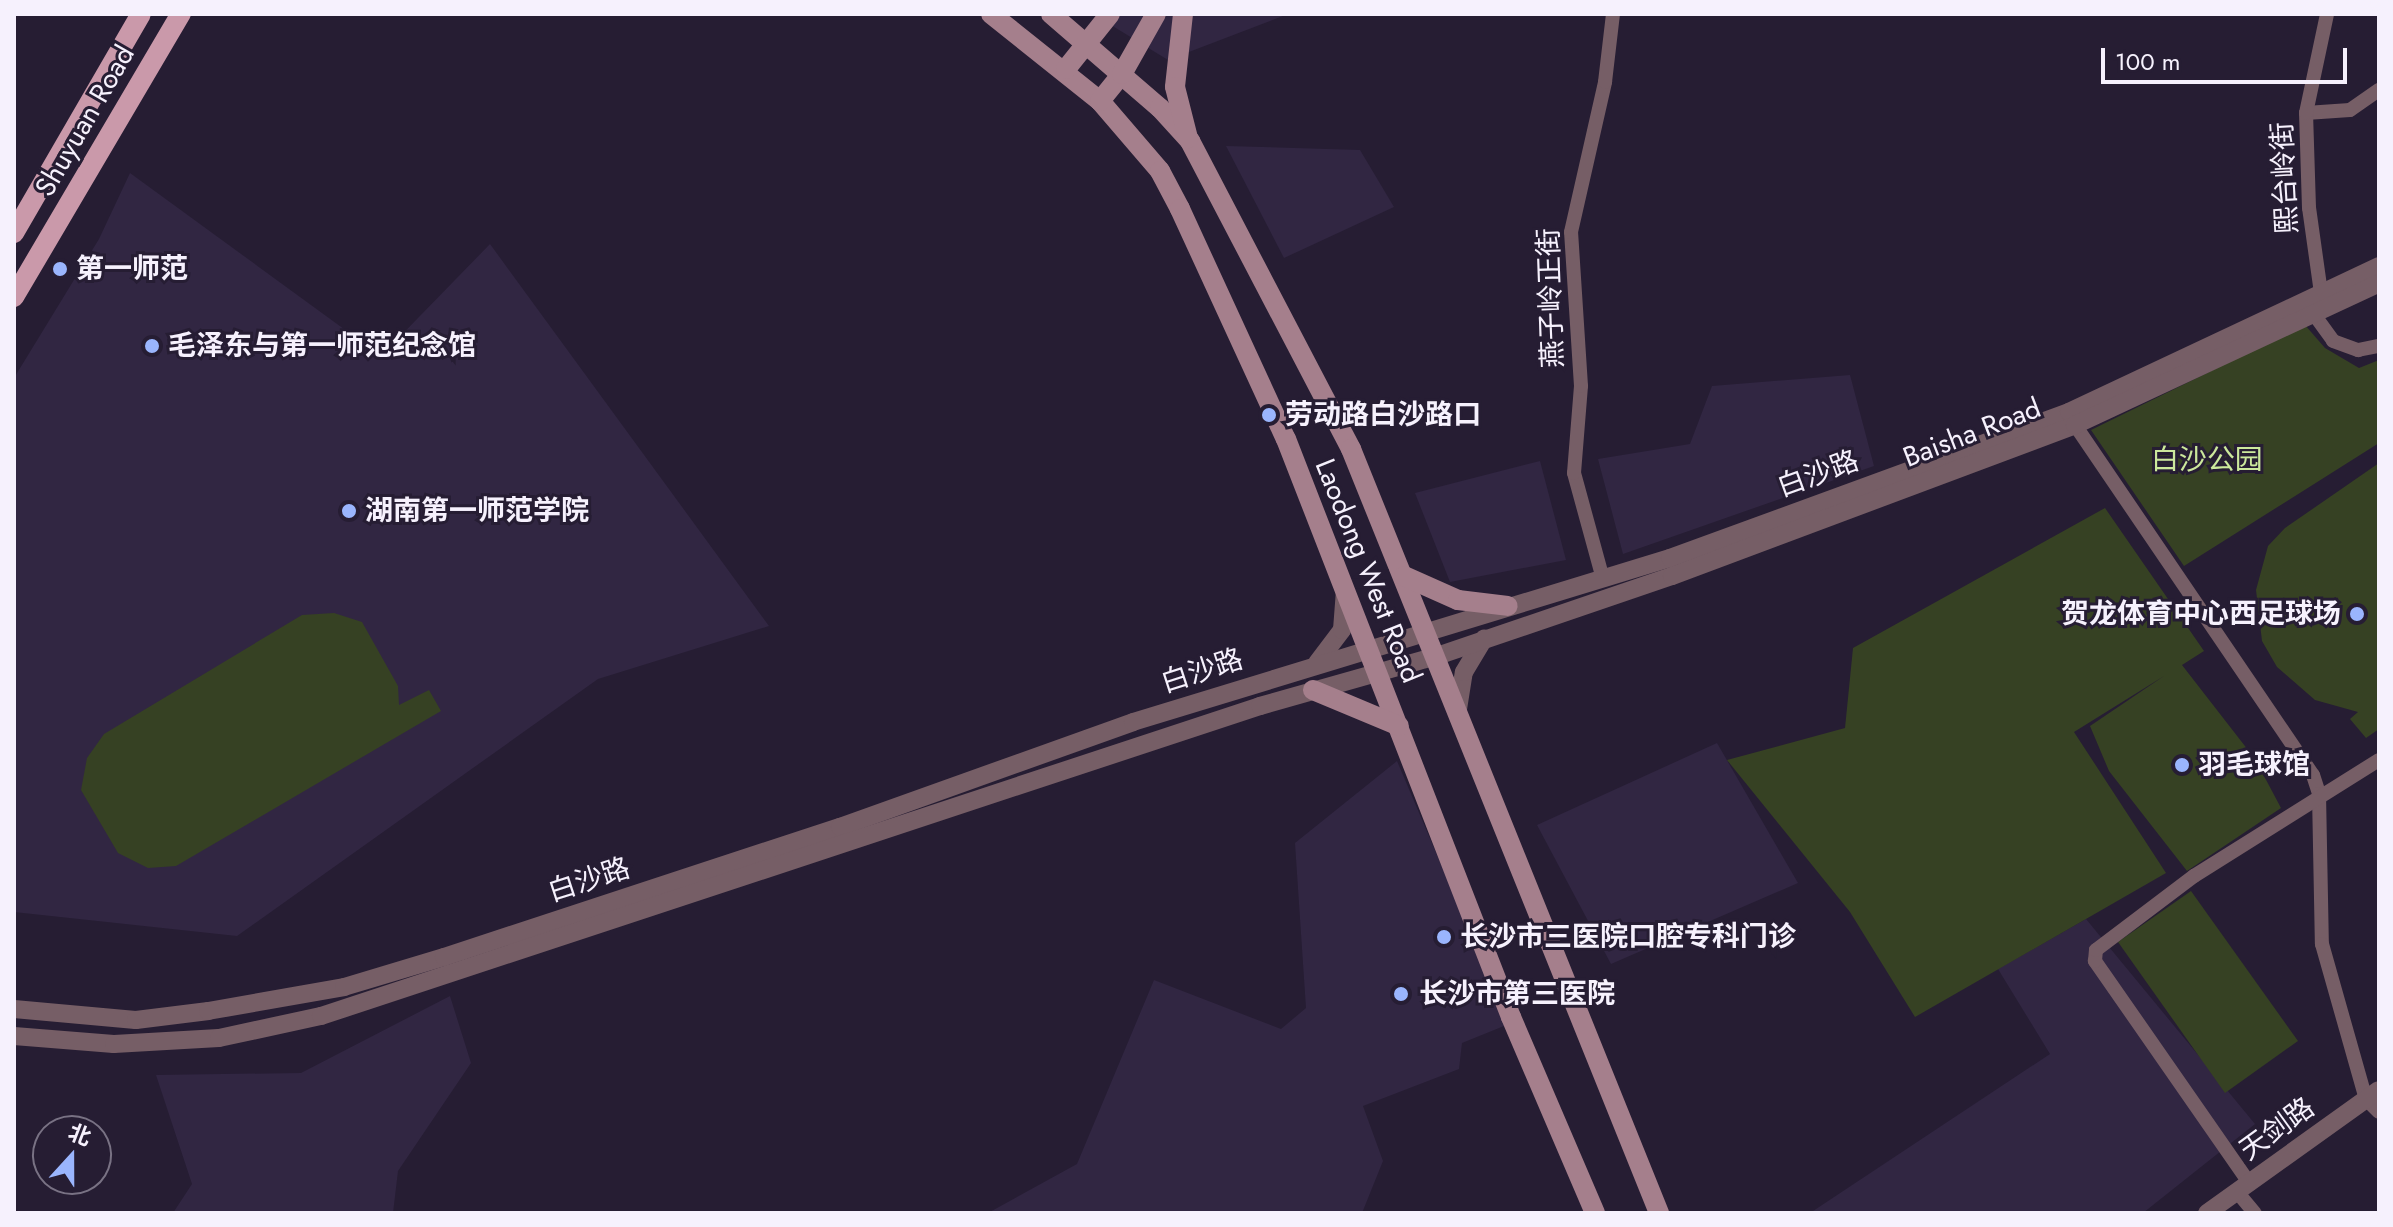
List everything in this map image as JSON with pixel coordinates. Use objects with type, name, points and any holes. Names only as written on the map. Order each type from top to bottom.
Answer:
[{"type":"main road","name":"Shuyuan Road","points":[[14,233],[141,14]]},
{"type":"main road","name":"Shuyuan Road","points":[[14,297],[181,14]]},
{"type":"main road","name":"Laodong West Road","points":[[991,14],[1066,69],[1100,101],[1160,171],[1180,209],[1286,439],[1370,647],[1511,1017],[1595,1213]]},
{"type":"main road","name":"Laodong West Road","points":[[1051,14],[1122,74],[1190,141],[1351,449],[1427,630],[1571,1003],[1659,1213]]},
{"type":"main road","points":[[1066,69],[1090,45],[1110,14]]},
{"type":"main road","points":[[1100,101],[1122,74],[1156,14]]},
{"type":"main road","points":[[1183,14],[1175,87],[1190,141]]},
{"type":"main road","points":[[1404,576],[1458,600],[1508,606]]},
{"type":"main road","points":[[1313,690],[1399,726]]},
{"type":"street","name":"燕子岭正街","points":[[1603,579],[1574,473],[1581,386],[1571,232],[1605,82],[1613,14]]},
{"type":"street","name":"熙台岭街","points":[[2321,293],[2309,208],[2306,113],[2327,14]]},
{"type":"street","points":[[2306,113],[2350,110],[2379,90]]},
{"type":"street","name":"白沙路","points":[[14,1009],[136,1020],[344,987],[840,827],[1133,722],[1370,647],[1603,579],[2069,412],[2379,266]]},
{"type":"street","name":"Baisha Road","points":[[1437,656],[1672,576],[2075,425],[2379,283]]},
{"type":"street","points":[[2313,313],[2333,341],[2358,350],[2379,346]]},
{"type":"street","points":[[2075,425],[2313,775],[2319,794],[2322,944],[2375,1100]]},
{"type":"street","points":[[1317,664],[1342,630],[1345,587]]},
{"type":"street","points":[[1458,709],[1464,672],[1484,639]]},
{"type":"street","name":"白沙路","points":[[14,1036],[114,1044],[204,1039],[321,1016],[1378,669],[1437,656]]},
{"type":"street","points":[[2255,1213],[2244,1188],[2095,961],[2096,950],[2319,794],[2379,760]]},
{"type":"street","name":"天剑路","points":[[2207,1213],[2375,1100]]},
{"type":"shaded area","points":[[1093,14],[1288,14],[1168,60]]},
{"type":"shaded area","points":[[1226,146],[1360,150],[1394,207],[1284,258]]},
{"type":"shaded area","name":"湖南第一师范学院","points":[[130,173],[381,356],[490,244],[769,626],[598,679],[237,936],[14,912],[14,378],[99,239]]},
{"type":"shaded area","points":[[1850,375],[1874,466],[1623,554],[1598,459],[1690,444],[1712,386]]},
{"type":"shaded area","points":[[1540,461],[1566,560],[1450,582],[1415,493]]},
{"type":"shaded area","points":[[1717,743],[1798,883],[1611,964],[1537,825]]},
{"type":"shaded area","name":"长沙市第三医院","points":[[1397,761],[1509,1024],[1462,1043],[1459,1069],[1363,1106],[1383,1161],[1362,1213],[988,1213],[1077,1164],[1154,980],[1281,1029],[1306,1008],[1295,843]]},
{"type":"shaded area","points":[[2086,919],[2255,1124],[2143,1213],[1810,1213],[2050,1054],[1998,969]]},
{"type":"shaded area","points":[[450,996],[471,1063],[398,1171],[393,1213],[173,1213],[192,1184],[156,1075],[301,1073]]},
{"type":"green space","name":"白沙公园","points":[[2305,325],[2325,348],[2359,368],[2379,360],[2379,443],[2184,566],[2091,430]]},
{"type":"green space","points":[[2379,463],[2379,729],[2366,738],[2350,719],[2358,712],[2315,700],[2277,667],[2262,641],[2256,590],[2268,546],[2285,528]]},
{"type":"green space","points":[[2105,508],[2204,651],[2182,665],[2255,759],[2281,808],[2187,871],[2109,771],[2090,726],[2164,676],[2074,732],[2166,873],[1915,1017],[1850,912],[1727,760],[1845,728],[1853,648]]},
{"type":"green space","points":[[334,613],[362,622],[398,686],[399,705],[429,690],[441,711],[176,866],[148,868],[118,853],[81,790],[87,758],[104,734],[302,615]]},
{"type":"green space","points":[[2191,891],[2298,1041],[2225,1093],[2118,942]]},
{"type":"place","name":"第一师范","points":[[60,269]]},
{"type":"place","name":"毛泽东与第一师范纪念馆","points":[[152,346]]},
{"type":"place","name":"劳动路白沙路口","points":[[1269,415]]},
{"type":"place","name":"湖南第一师范学院","points":[[349,511]]},
{"type":"place","name":"贺龙体育中心西足球场","points":[[2357,614]]},
{"type":"place","name":"羽毛球馆","points":[[2182,765]]},
{"type":"place","name":"长沙市三医院口腔专科门诊","points":[[1444,937]]},
{"type":"place","name":"长沙市第三医院","points":[[1401,994]]}]
